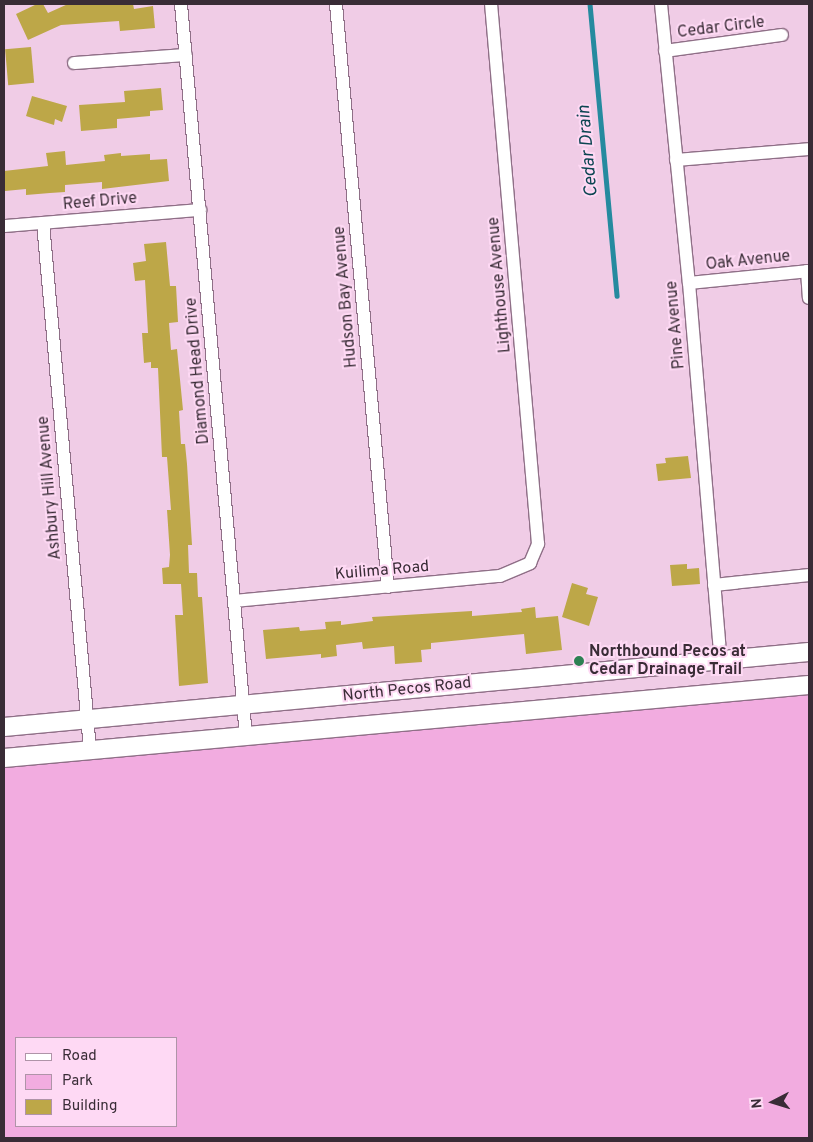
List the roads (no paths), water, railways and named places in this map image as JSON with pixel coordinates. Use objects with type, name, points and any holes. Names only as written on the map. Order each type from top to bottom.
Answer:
[{"type":"main road","name":"North Pecos Road","points":[[4,727],[243,707],[809,652]]},
{"type":"main road","name":"North Pecos Road","points":[[4,758],[809,685]]},
{"type":"street","name":"Diamond Head Drive","points":[[182,4],[246,736]]},
{"type":"street","name":"Hudson Bay Avenue","points":[[336,4],[388,587]]},
{"type":"street","name":"Lighthouse Avenue","points":[[492,4],[538,544],[530,562]]},
{"type":"street","name":"Pine Avenue","points":[[661,4],[689,283],[719,644]]},
{"type":"street","name":"Cedar Circle","points":[[665,51],[782,35]]},
{"type":"street","points":[[74,63],[186,55]]},
{"type":"street","points":[[676,160],[809,149]]},
{"type":"street","name":"Reef Drive","points":[[4,226],[200,210]]},
{"type":"street","name":"Ashbury Hill Avenue","points":[[43,222],[90,750]]},
{"type":"street","points":[[808,271],[809,298]]},
{"type":"street","name":"Oak Avenue","points":[[689,283],[808,271]]},
{"type":"street","name":"Kuilima Road","points":[[234,601],[500,576],[530,562]]},
{"type":"street","points":[[714,585],[809,574]]},
{"type":"waterway","name":"Cedar Drain","points":[[590,4],[617,296]]},
{"type":"place","name":"Northbound Pecos at Cedar Drainage Trail","points":[[579,661]]}]
